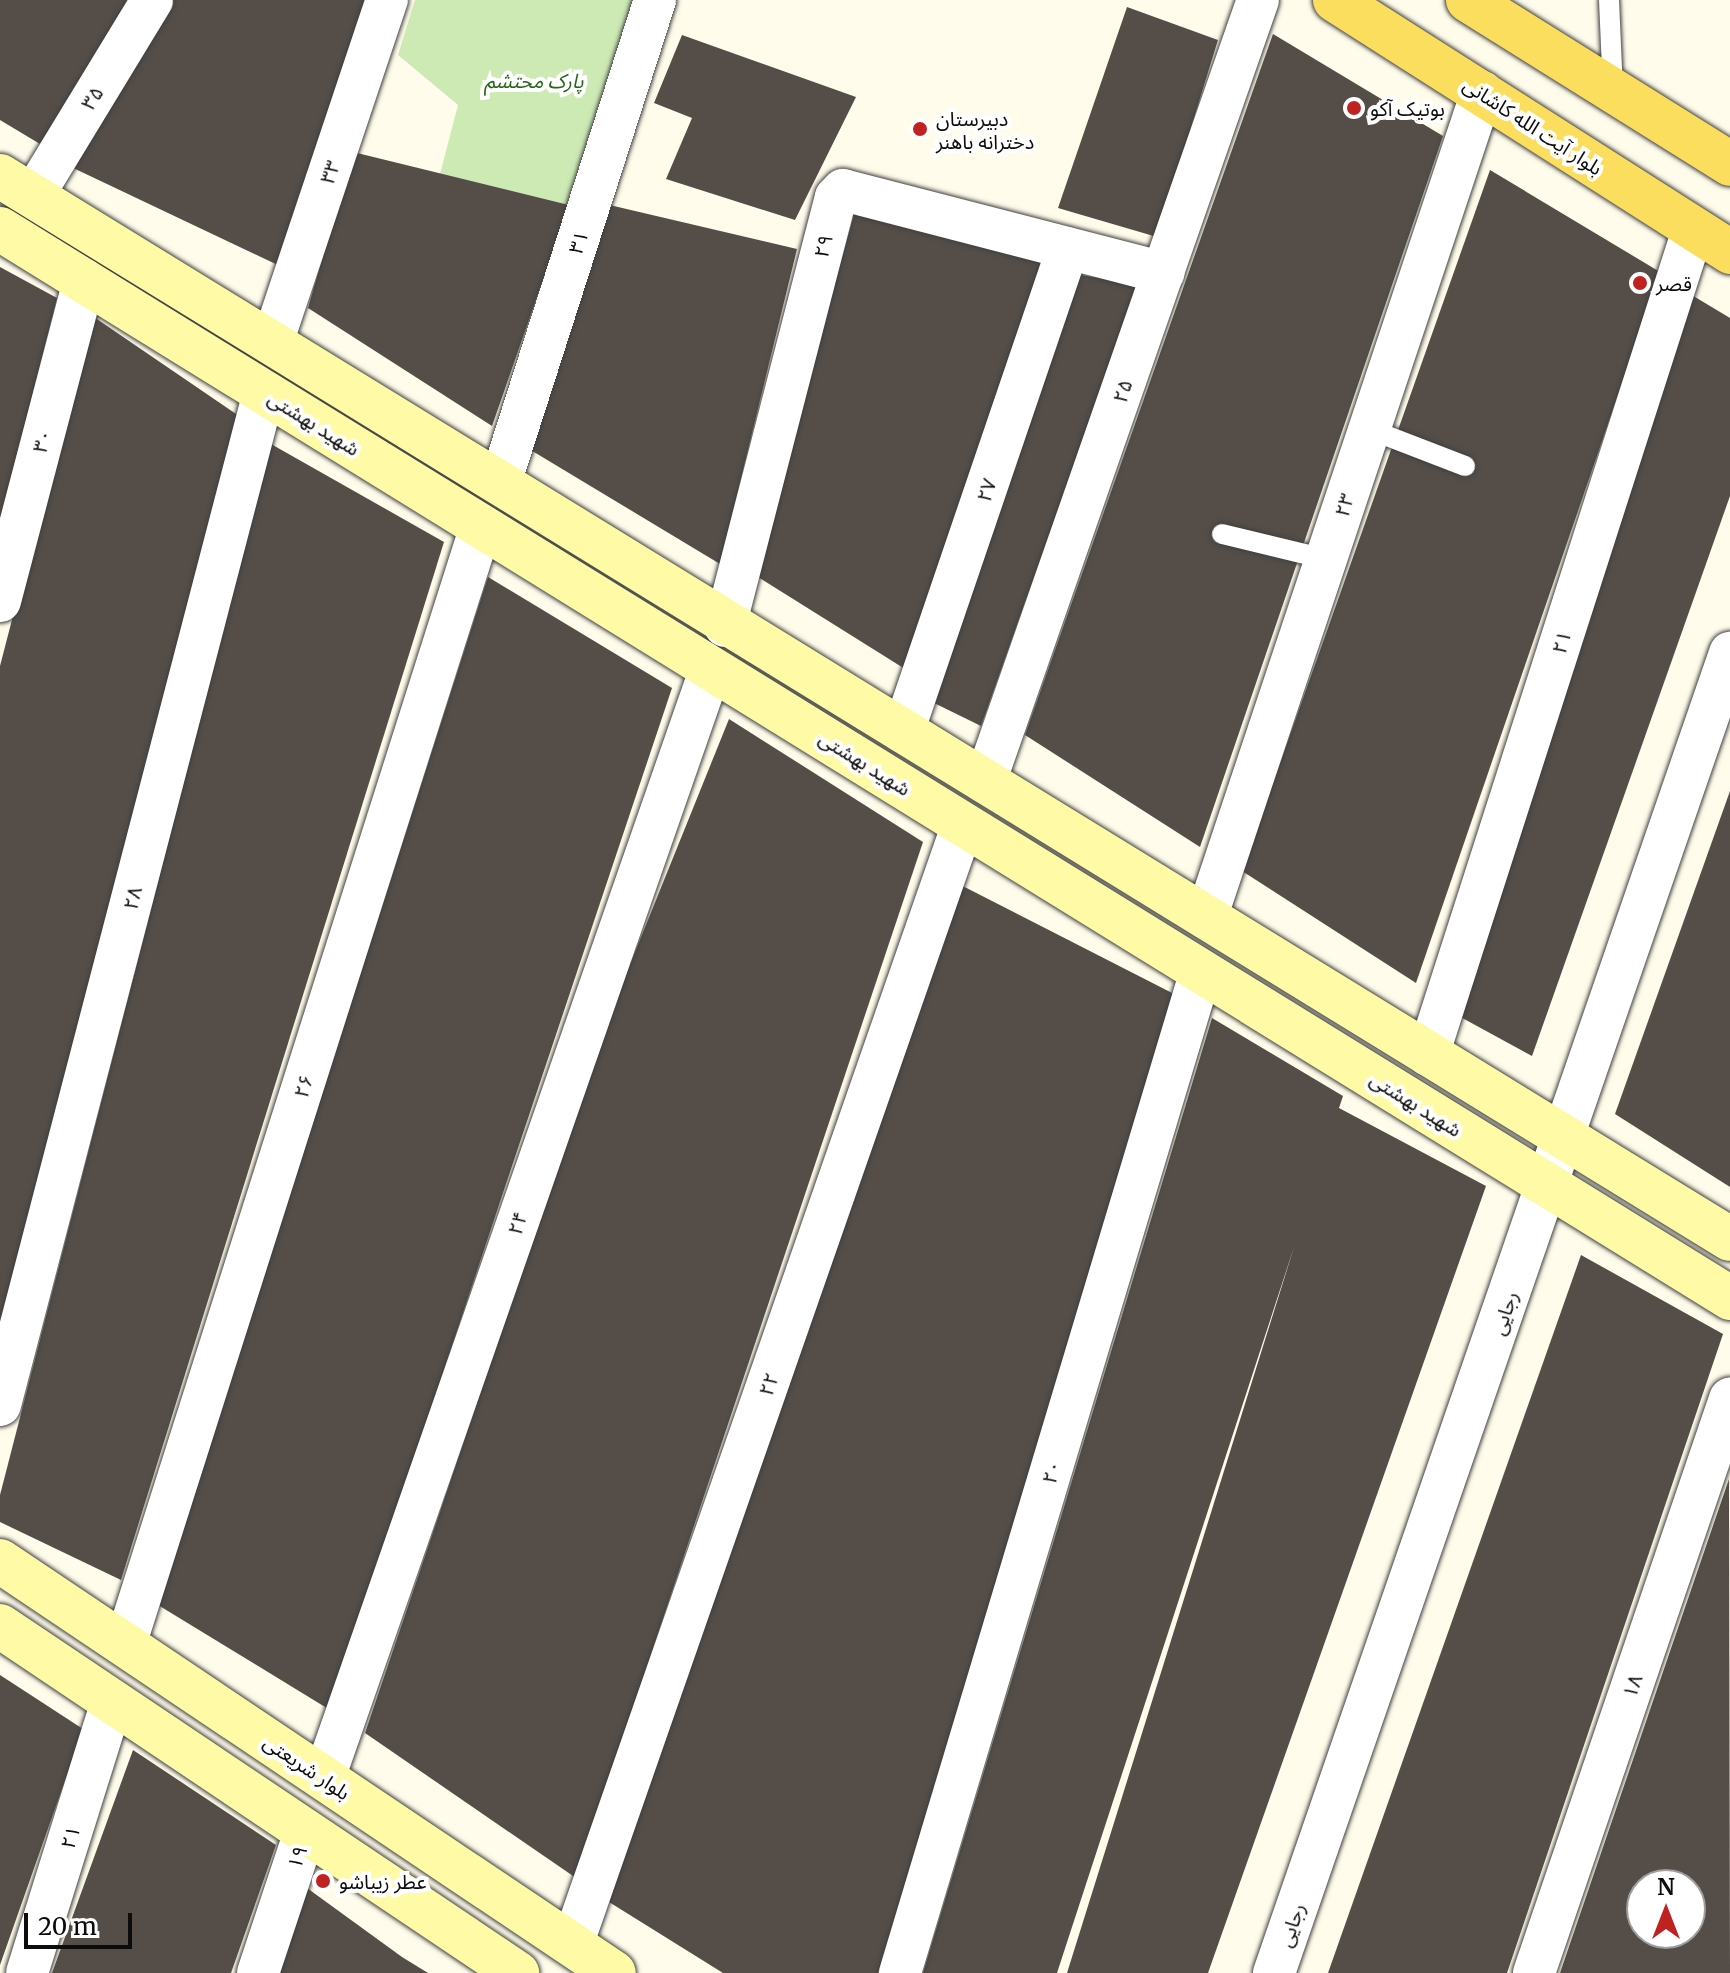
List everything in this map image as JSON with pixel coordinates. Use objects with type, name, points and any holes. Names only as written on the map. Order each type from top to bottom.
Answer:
[{"type":"main road","name":"بلوار آیت الله کاشانی","points":[[1335,0],[1730,252]]},
{"type":"main road","points":[[1468,0],[1730,164]]},
{"type":"main road","points":[[16,186],[500,483],[725,626],[1428,1055],[1566,1134],[1730,1239]]},
{"type":"main road","name":"شهید بهشتی","points":[[0,229],[1730,1298]]},
{"type":"main road","name":"بلوار شریعتی","points":[[0,1561],[614,1973]]},
{"type":"main road","points":[[0,1626],[517,1973]]},
{"type":"street","name":"۳۵","points":[[16,186],[152,0]]},
{"type":"street","name":"۳۳","points":[[272,343],[387,0]]},
{"type":"street","name":"۳۱","points":[[500,483],[655,0]]},
{"type":"street","name":"۲۵","points":[[985,782],[1258,0]]},
{"type":"street","name":"۲۳","points":[[1206,918],[1482,92]]},
{"type":"street","name":"۲۹","points":[[725,626],[836,197],[854,189],[1163,273]]},
{"type":"street","name":"۲۱","points":[[1428,1055],[1693,230]]},
{"type":"street","name":"۲۷","points":[[903,732],[1068,248]]},
{"type":"street","name":"۳۰","points":[[0,601],[84,280]]},
{"type":"street","name":"۲۸","points":[[0,1405],[264,392]]},
{"type":"street","name":"۲۶","points":[[125,1645],[481,526]]},
{"type":"street","name":"رجایی","points":[[1274,1973],[1730,653]]},
{"type":"street","name":"۲۴","points":[[324,1778],[711,668]]},
{"type":"street","name":"۲۲","points":[[572,1945],[963,824]]},
{"type":"street","name":"۲۰","points":[[900,1973],[1201,971]]},
{"type":"street","name":"۱۸","points":[[1534,1973],[1730,1399]]},
{"type":"street","name":"۲۱","points":[[27,1973],[112,1701]]},
{"type":"street","name":"۱۹","points":[[258,1973],[305,1832]]},
{"type":"lane","points":[[1609,0],[1613,90]]},
{"type":"lane","points":[[1369,429],[1465,466]]},
{"type":"lane","points":[[1222,534],[1325,559]]},
{"type":"green space","name":"پارک محتشم","points":[[415,0],[644,0],[578,207],[440,174],[458,105],[398,55]]},
{"type":"building","points":[[0,0],[132,0],[40,144],[0,120]]},
{"type":"building","points":[[168,0],[369,0],[282,267],[69,166]]},
{"type":"building","points":[[1127,7],[1218,40],[1157,237],[1058,208]]},
{"type":"building","points":[[1273,34],[1443,136],[1200,847],[1025,735]]},
{"type":"building","points":[[682,35],[856,97],[795,220],[666,179],[692,118],[654,103]]},
{"type":"building","points":[[353,152],[569,205],[492,426],[308,308]]},
{"type":"building","points":[[1490,170],[1660,272],[1416,983],[1242,871]]},
{"type":"building","points":[[601,203],[797,249],[720,564],[529,449]]},
{"type":"building","points":[[856,207],[1047,259],[905,669],[755,575]]},
{"type":"building","points":[[0,267],[57,298],[1,518],[0,518]]},
{"type":"building","points":[[1074,274],[1138,284],[981,726],[928,700]]},
{"type":"building","points":[[1690,294],[1730,318],[1730,496],[1532,1056],[1455,1014]]},
{"type":"building","points":[[91,315],[239,416],[0,1349],[0,666]]},
{"type":"building","points":[[271,444],[444,542],[121,1580],[0,1522],[0,1495]]},
{"type":"building","points":[[488,577],[672,688],[330,1710],[158,1605]]},
{"type":"building","points":[[729,719],[923,842],[576,1878],[365,1733],[604,1029]]},
{"type":"building","points":[[1730,791],[1730,1187],[1615,1114]]},
{"type":"building","points":[[945,877],[1176,995],[878,1973],[723,1973],[609,1902]]},
{"type":"building","points":[[1212,1018],[1343,1096],[1339,1108],[1486,1186],[1208,1973],[1067,1973],[1295,1244],[1057,1973],[923,1973]]},
{"type":"building","points":[[1581,1255],[1723,1334],[1507,1973],[1328,1973]]},
{"type":"building","points":[[1729,1479],[1730,1973],[1560,1973]]},
{"type":"building","points":[[0,1675],[83,1729],[0,1965]]},
{"type":"building","points":[[133,1750],[276,1845],[231,1973],[52,1973]]},
{"type":"building","points":[[307,1888],[402,1957],[428,1973],[279,1973]]},
{"type":"place","name":"بوتیک آکو","points":[[1354,108]]},
{"type":"place","name":"دبیرستان دخترانه باهنر","points":[[920,129]]},
{"type":"place","name":"قصر","points":[[1640,283]]},
{"type":"place","name":"عطر زیباشو","points":[[323,1881]]}]
